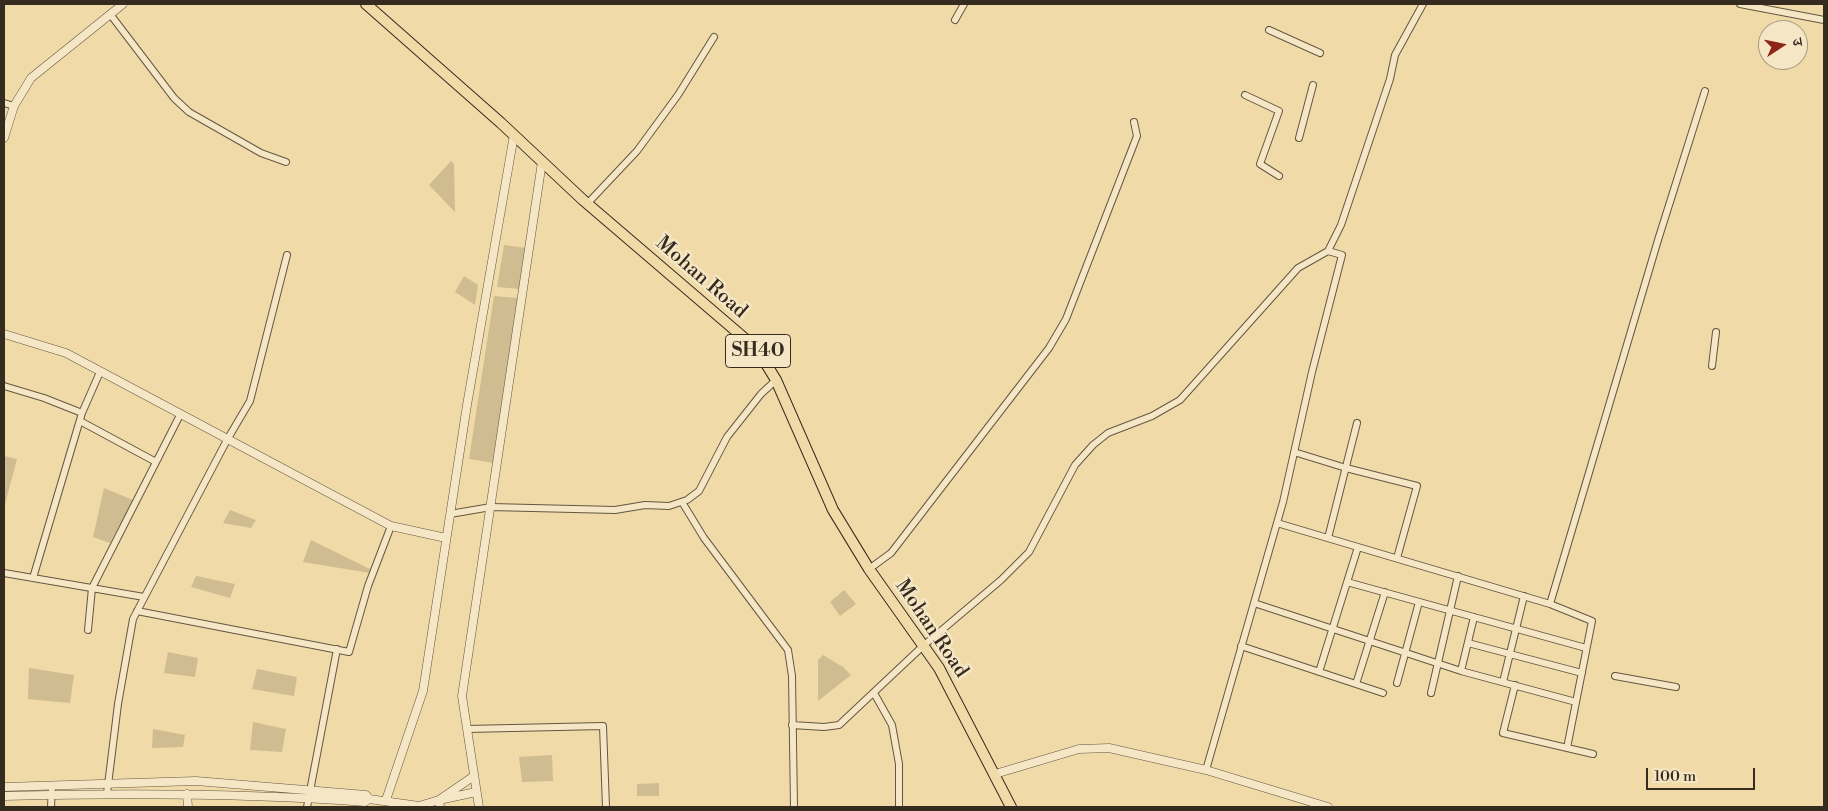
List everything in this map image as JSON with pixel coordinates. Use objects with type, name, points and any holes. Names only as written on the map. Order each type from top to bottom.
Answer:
[{"type":"main road","name":"Mohan Road","points":[[372,6],[587,204],[757,349],[776,380],[833,510],[869,569],[939,668],[1011,807]]},
{"type":"street","points":[[4,138],[14,106],[31,78],[122,4]]},
{"type":"street","points":[[955,20],[964,4]]},
{"type":"street","points":[[792,725],[824,728],[840,725],[923,646],[1001,580],[1029,552],[1074,465],[1093,445],[1108,433],[1152,416],[1180,400],[1298,268],[1328,251],[1341,225],[1390,79],[1395,55],[1423,4]]},
{"type":"street","points":[[1740,4],[1824,20]]},
{"type":"street","points":[[110,14],[174,98],[188,112],[261,153],[286,162]]},
{"type":"street","points":[[1269,30],[1320,54]]},
{"type":"street","points":[[587,204],[637,151],[678,95],[714,37]]},
{"type":"street","points":[[1299,138],[1313,85]]},
{"type":"street","points":[[1550,604],[1658,240],[1705,92]]},
{"type":"street","points":[[1245,95],[1279,111],[1260,164],[1279,176]]},
{"type":"street","points":[[4,103],[14,106]]},
{"type":"street","points":[[869,569],[891,552],[1050,348],[1066,319],[1137,136],[1134,122]]},
{"type":"street","points":[[386,800],[422,691],[514,135]]},
{"type":"street","points":[[479,807],[462,696],[542,162]]},
{"type":"street","points":[[1206,770],[1277,523],[1342,255],[1328,251]]},
{"type":"street","points":[[107,793],[119,699],[133,619],[227,440],[250,401],[287,255]]},
{"type":"street","points":[[1712,366],[1716,332]]},
{"type":"street","points":[[4,334],[66,353],[391,526],[446,538]]},
{"type":"street","points":[[33,578],[82,413],[100,372]]},
{"type":"street","points":[[450,514],[491,507],[615,510],[645,506],[669,506],[682,502],[699,491],[727,437],[761,394],[776,380]]},
{"type":"street","points":[[4,386],[44,398],[82,413]]},
{"type":"street","points":[[88,630],[92,588],[180,414]]},
{"type":"street","points":[[80,421],[156,462]]},
{"type":"street","points":[[1328,538],[1357,423]]},
{"type":"street","points":[[1294,452],[1346,468],[1417,486],[1397,558]]},
{"type":"street","points":[[682,502],[704,538],[788,650],[792,676],[794,807]]},
{"type":"street","points":[[1277,523],[1550,604],[1592,621],[1567,748]]},
{"type":"street","points":[[137,611],[349,652],[368,586],[391,526]]},
{"type":"street","points":[[1320,672],[1358,547]]},
{"type":"street","points":[[4,573],[144,597]]},
{"type":"street","points":[[1431,693],[1458,576]]},
{"type":"street","points":[[1347,582],[1586,648]]},
{"type":"street","points":[[1356,684],[1385,592]]},
{"type":"street","points":[[1503,682],[1524,596]]},
{"type":"street","points":[[1397,683],[1419,602]]},
{"type":"street","points":[[1254,603],[1462,671],[1576,702]]},
{"type":"street","points":[[1462,671],[1474,617]]},
{"type":"street","points":[[1468,643],[1582,673]]},
{"type":"street","points":[[1241,646],[1383,693]]},
{"type":"street","points":[[308,807],[337,649]]},
{"type":"street","points":[[1614,676],[1676,687]]},
{"type":"street","points":[[1515,686],[1503,733],[1593,754]]},
{"type":"street","points":[[874,693],[892,725],[899,764],[899,807]]},
{"type":"street","points":[[467,729],[603,726],[606,807]]},
{"type":"street","points":[[995,774],[1079,749],[1109,748],[1206,770],[1328,807]]},
{"type":"street","points":[[439,804],[474,776]]},
{"type":"street","points":[[4,787],[196,781],[365,802],[386,800],[419,806],[439,804],[476,792]]},
{"type":"street","points":[[51,807],[52,786]]},
{"type":"street","points":[[4,796],[107,793],[310,794]]},
{"type":"street","points":[[187,794],[188,807]]},
{"type":"shaded area","points":[[451,161],[454,164],[455,212],[429,185]]},
{"type":"shaded area","points":[[504,245],[526,248],[520,289],[497,287]]},
{"type":"shaded area","points":[[464,276],[478,285],[475,305],[455,292]]},
{"type":"shaded area","points":[[494,296],[518,298],[494,463],[469,459]]},
{"type":"shaded area","points":[[4,456],[17,459],[4,508]]},
{"type":"shaded area","points":[[104,488],[133,500],[110,543],[93,537]]},
{"type":"shaded area","points":[[230,510],[256,520],[251,528],[223,523]]},
{"type":"shaded area","points":[[311,540],[372,570],[370,573],[303,562]]},
{"type":"shaded area","points":[[196,576],[235,584],[230,598],[191,587]]},
{"type":"shaded area","points":[[844,590],[856,604],[840,616],[830,602]]},
{"type":"shaded area","points":[[168,652],[198,658],[195,677],[164,673]]},
{"type":"shaded area","points":[[823,655],[843,667],[851,675],[818,701],[818,660]]},
{"type":"shaded area","points":[[29,668],[74,675],[70,703],[28,699]]},
{"type":"shaded area","points":[[257,669],[297,677],[294,696],[252,689]]},
{"type":"shaded area","points":[[253,722],[286,729],[282,752],[250,750]]},
{"type":"shaded area","points":[[153,729],[185,735],[183,747],[152,748]]},
{"type":"shaded area","points":[[552,755],[553,781],[522,782],[519,757]]},
{"type":"shaded area","points":[[659,783],[659,796],[637,796],[637,784]]}]
